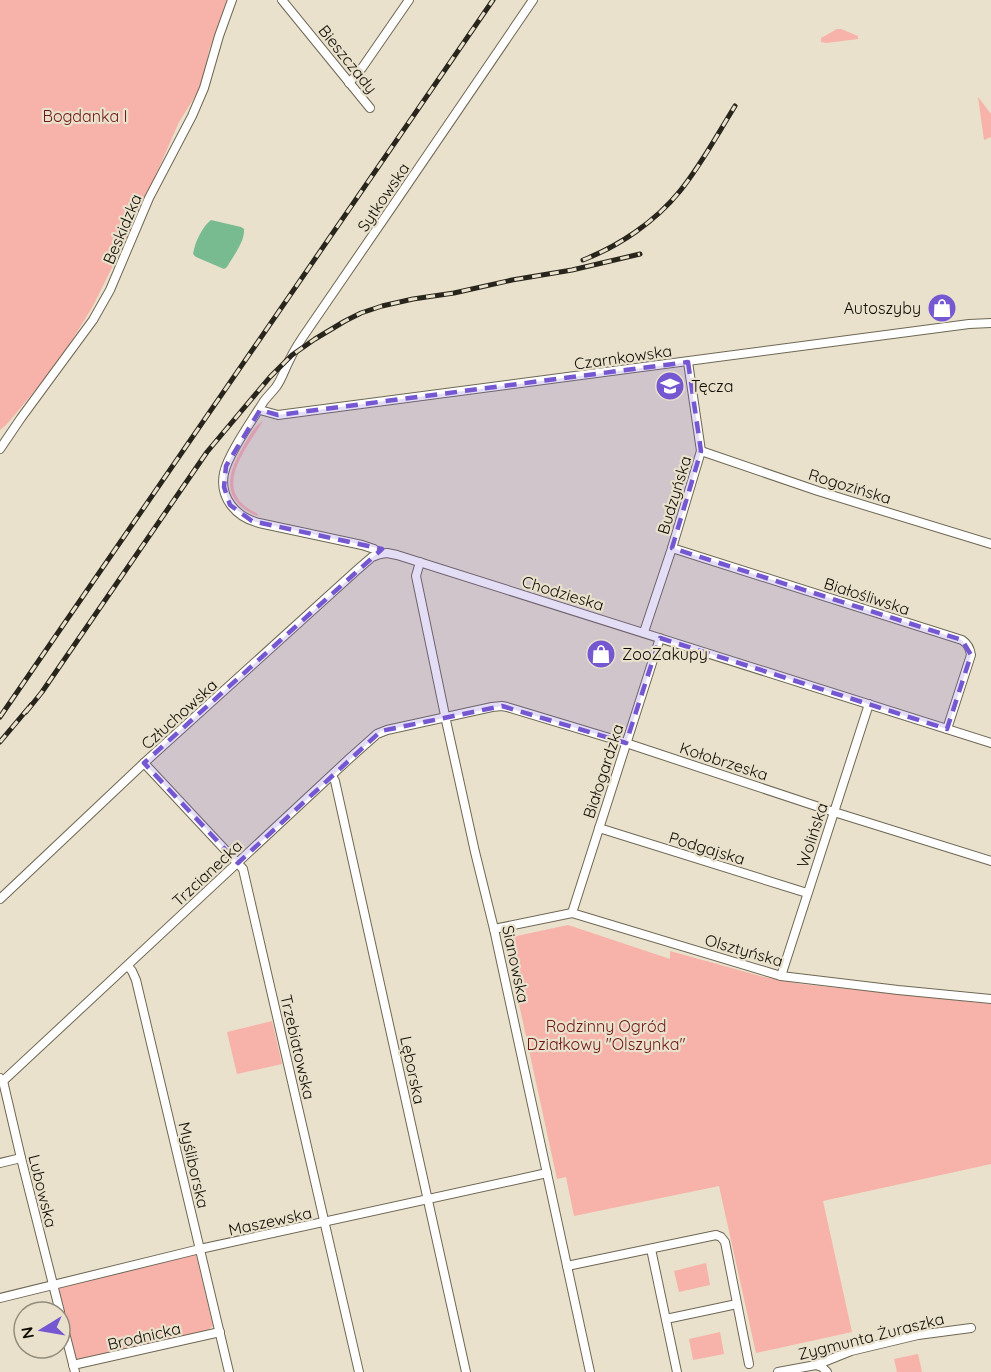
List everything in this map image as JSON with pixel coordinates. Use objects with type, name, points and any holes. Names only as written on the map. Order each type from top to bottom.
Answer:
[{"type":"street","name":"Beskidzka","points":[[0,449],[93,320],[110,290],[149,198],[204,88],[232,0]]},
{"type":"street","name":"Bieszczady","points":[[282,0],[370,108]]},
{"type":"street","points":[[350,83],[409,0]]},
{"type":"street","name":"Sytkowska","points":[[260,410],[277,386],[308,330],[533,0]]},
{"type":"street","name":"Czarnkowska","points":[[260,410],[278,416],[969,324],[991,323]]},
{"type":"street","name":"Budzyńska","points":[[644,632],[701,451],[688,362]]},
{"type":"street","name":"Chodzieska","points":[[260,410],[238,444],[224,474],[225,495],[240,514],[252,521],[362,545],[380,554],[397,555],[991,743]]},
{"type":"street","name":"Rogozińska","points":[[701,451],[818,491],[991,544]]},
{"type":"street","name":"Białośliwska","points":[[672,548],[962,640],[967,644],[971,655],[947,729]]},
{"type":"street","name":"Człuchowska","points":[[0,898],[144,763],[357,570],[372,557],[380,554]]},
{"type":"street","name":"Sianowska","points":[[420,562],[416,576],[590,1372]]},
{"type":"street","name":"Białogardzka","points":[[572,913],[660,638]]},
{"type":"street","name":"Wolińska","points":[[781,976],[869,704]]},
{"type":"street","name":"Kołobrzeska","points":[[446,718],[502,706],[626,743],[991,861]]},
{"type":"street","name":"Trzcianecka","points":[[2,1079],[128,966],[377,734],[446,718]]},
{"type":"street","name":"Trzebiatowska","points":[[144,763],[243,869],[359,1372]]},
{"type":"street","name":"Lęborska","points":[[332,776],[335,781],[466,1372]]},
{"type":"street","name":"Podgajska","points":[[599,828],[807,894]]},
{"type":"street","name":"Olsztyńska","points":[[494,929],[572,913],[781,976],[991,999]]},
{"type":"street","name":"Myśliborska","points":[[128,966],[136,980],[230,1372]]},
{"type":"street","name":"Lubowska","points":[[2,1079],[56,1300]]},
{"type":"street","points":[[0,1163],[21,1158]]},
{"type":"street","name":"Maszewska","points":[[0,1298],[200,1249],[547,1173]]},
{"type":"street","points":[[567,1266],[716,1235],[721,1237],[725,1242],[749,1364]]},
{"type":"street","points":[[651,1249],[677,1372]]},
{"type":"street","points":[[666,1319],[737,1304]]},
{"type":"street","name":"Zygmunta Żuraszka","points":[[778,1372],[816,1365],[851,1351],[918,1335],[971,1328]]},
{"type":"street","name":"Brodnicka","points":[[74,1369],[220,1332]]},
{"type":"street","points":[[816,1365],[827,1372]]},
{"type":"highlighted area","points":[[688,362],[701,451],[672,548],[962,640],[971,655],[947,729],[660,638],[626,743],[502,706],[381,731],[238,863],[144,763],[382,549],[252,521],[230,505],[224,487],[226,466],[260,410],[278,415]]},
{"type":"green space","name":"Bogdanka I","points":[[0,0],[228,0],[209,50],[199,90],[179,122],[139,213],[93,306],[58,363],[0,430]]},
{"type":"green space","points":[[837,29],[858,36],[858,39],[821,42],[821,38]]},
{"type":"green space","points":[[978,97],[991,114],[991,137],[984,140]]},
{"type":"green space","points":[[263,421],[235,470],[233,483],[236,494],[243,505],[258,514],[257,516],[237,503],[232,495],[230,477],[249,436]]},
{"type":"green space","name":"Rodzinny Ogród Działkowy \"Olszynka\"","points":[[568,925],[670,959],[670,951],[764,977],[801,984],[991,1004],[991,1164],[823,1201],[852,1332],[756,1353],[719,1186],[574,1216],[566,1177],[557,1179],[509,958],[512,937]]},
{"type":"green space","points":[[272,1021],[282,1064],[237,1074],[227,1032]]},
{"type":"green space","points":[[196,1255],[213,1326],[204,1333],[79,1360],[75,1358],[72,1346],[72,1300],[60,1300],[58,1292],[60,1286]]},
{"type":"green space","points":[[706,1263],[710,1285],[679,1292],[674,1271]]},
{"type":"green space","points":[[720,1332],[724,1354],[693,1360],[689,1339]]},
{"type":"green space","points":[[918,1354],[922,1372],[897,1372],[894,1359]]},
{"type":"shaded area","points":[[211,220],[244,229],[241,244],[224,269],[193,254],[199,235]]},
{"type":"railway","points":[[0,717],[493,0]]},
{"type":"railway","points":[[583,260],[610,248],[636,232],[670,202],[695,171],[735,106]]},
{"type":"railway","points":[[26,712],[207,452],[270,377],[292,355],[345,321],[382,306],[572,270],[640,254]]},
{"type":"railway","points":[[0,742],[31,705]]},
{"type":"place","name":"Autoszyby","points":[[942,308]]},
{"type":"place","name":"Tęcza","points":[[670,386]]},
{"type":"place","name":"ZooZakupy","points":[[601,654]]}]
